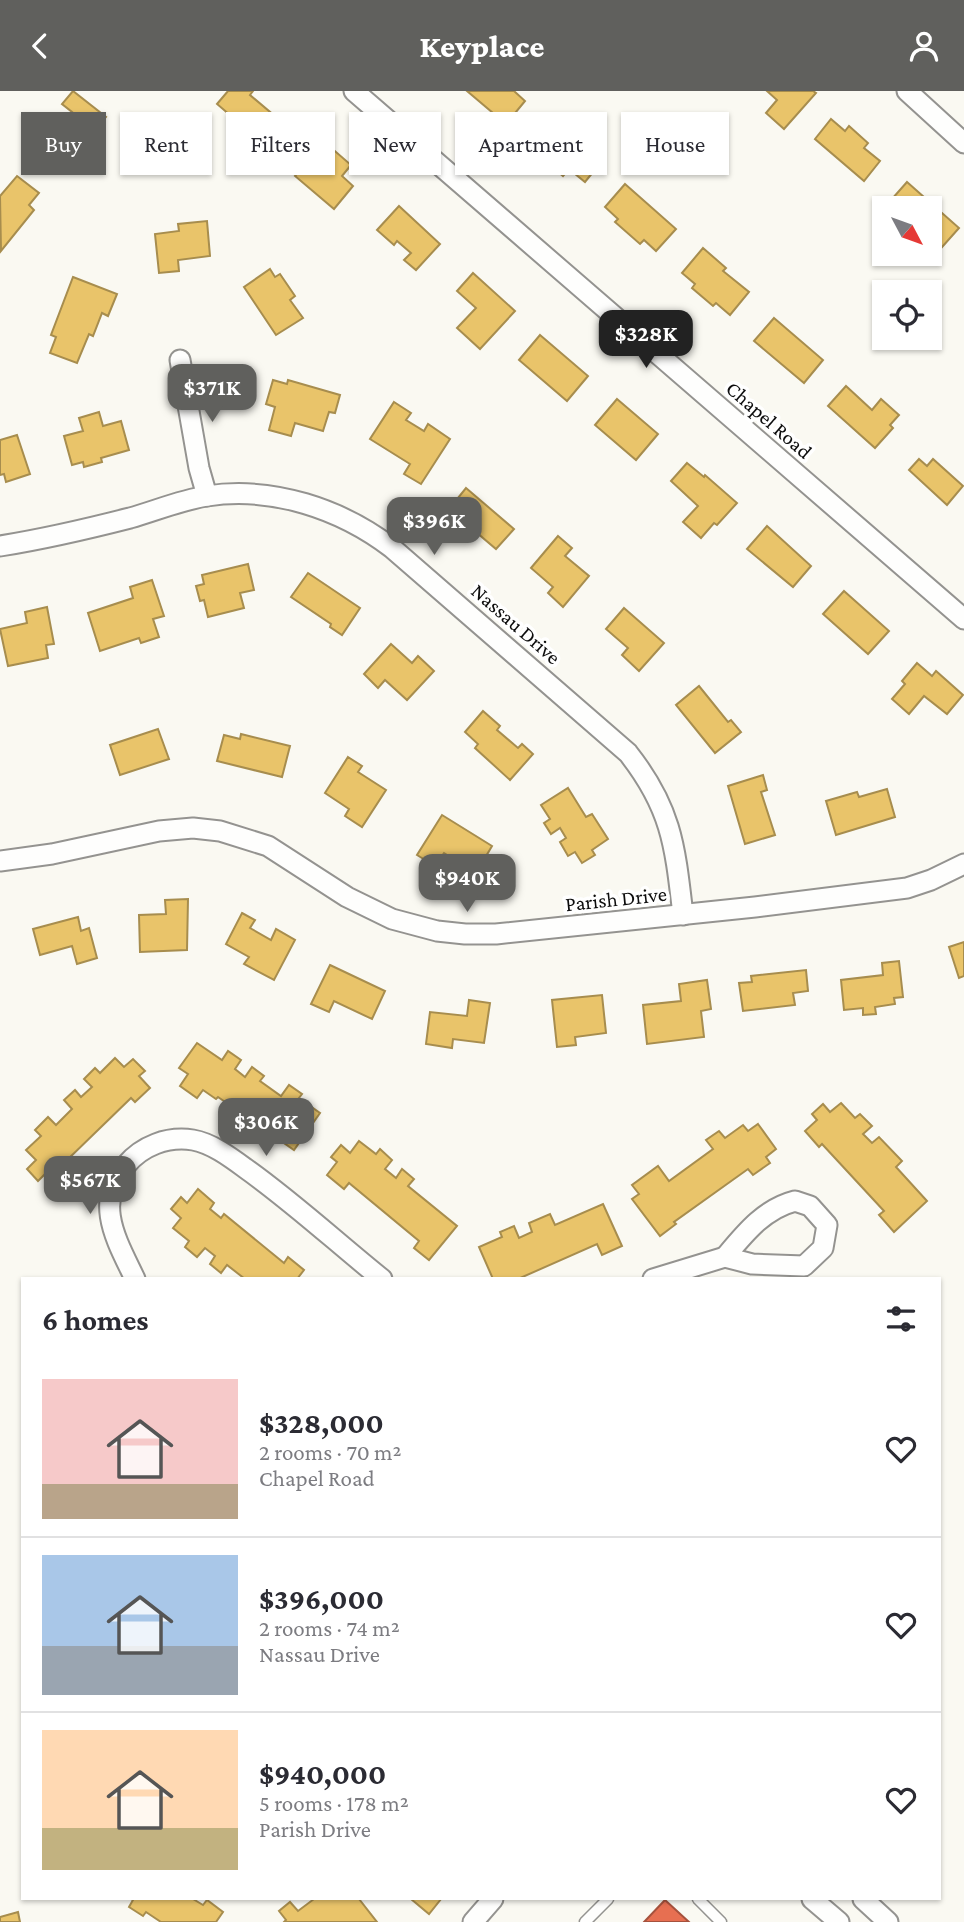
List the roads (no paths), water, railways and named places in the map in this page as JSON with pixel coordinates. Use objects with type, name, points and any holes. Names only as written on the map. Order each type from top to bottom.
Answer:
[{"type":"street","name":"Chapel Road","points":[[354,91],[964,619]]},
{"type":"street","points":[[907,91],[964,143]]},
{"type":"street","points":[[180,360],[199,468],[207,496]]},
{"type":"street","name":"Nassau Drive","points":[[0,546],[89,528],[207,496],[262,496],[290,500],[338,514],[376,536],[628,753],[656,792],[672,833],[683,915]]},
{"type":"street","name":"Parish Drive","points":[[0,861],[159,831],[193,828],[220,831],[268,846],[361,905],[392,919],[437,931],[496,934],[907,888],[964,865]]},
{"type":"street","points":[[134,1277],[112,1226],[110,1189],[118,1174],[143,1149],[157,1143],[176,1140],[194,1140],[214,1148],[267,1183],[380,1277]]},
{"type":"street","points":[[660,1277],[725,1257],[752,1264],[804,1266],[823,1248],[827,1225],[810,1206],[795,1201],[777,1206],[746,1233],[725,1257]]},
{"type":"street","points":[[473,1922],[492,1900]]},
{"type":"street","points":[[813,1900],[839,1922]]},
{"type":"street","points":[[864,1900],[886,1921]]},
{"type":"lane","points":[[585,1922],[607,1900]]},
{"type":"lane","points":[[699,1900],[721,1922]]}]
